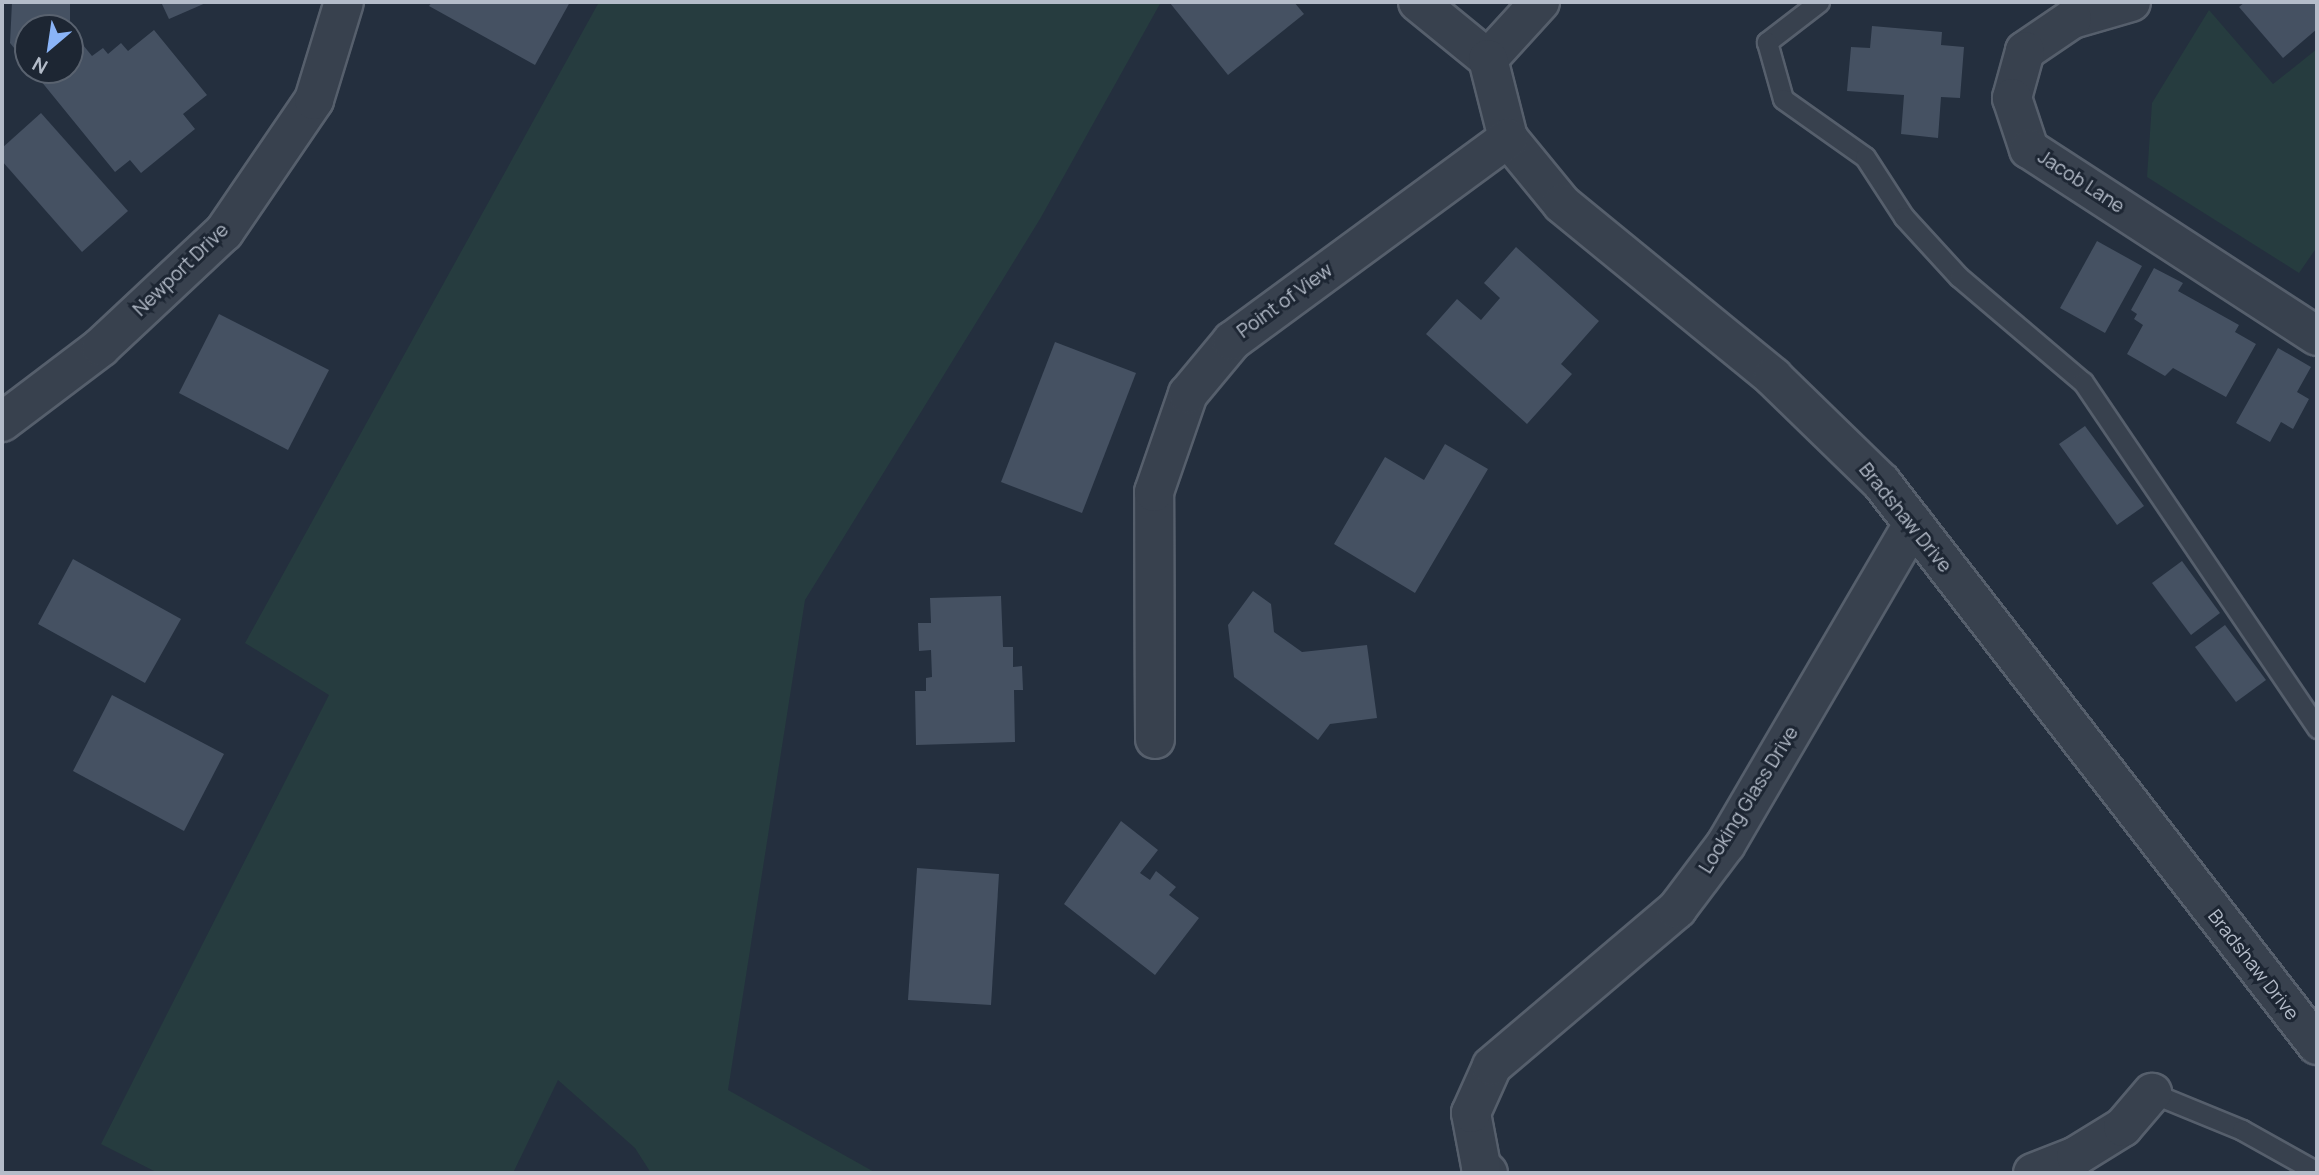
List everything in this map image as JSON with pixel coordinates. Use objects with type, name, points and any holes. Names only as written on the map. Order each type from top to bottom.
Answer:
[{"type":"street","name":"Newport Drive","points":[[2,422],[101,347],[224,232],[314,100],[344,2]]},
{"type":"street","points":[[1418,2],[1488,59],[1540,2]]},
{"type":"street","name":"Jacob Lane","points":[[2131,2],[2072,19],[2025,51],[2012,98],[2029,149],[2317,336]]},
{"type":"street","name":"Bradshaw Drive","points":[[1488,59],[1508,138],[1562,204],[1773,377],[1881,482],[2317,1045]]},
{"type":"street","name":"Point of View","points":[[1154,739],[1154,492],[1188,394],[1231,341],[1508,138]]},
{"type":"street","name":"Looking Glass Drive","points":[[1488,1173],[1481,1166],[1471,1113],[1492,1066],[1677,909],[1726,844],[1913,524]]},
{"type":"street","points":[[2033,1173],[2076,1156],[2123,1127],[2152,1093]]},
{"type":"lane","points":[[1819,2],[1767,43],[1783,99],[1865,157],[1904,217],[1959,277],[2083,382],[2317,729]]},
{"type":"lane","points":[[2152,1093],[2242,1130],[2317,1172]]},
{"type":"green space","points":[[599,2],[1161,2],[1040,219],[805,600],[728,1090],[876,1173],[651,1173],[635,1148],[558,1080],[513,1173],[158,1173],[101,1144],[329,695],[245,643]]},
{"type":"green space","points":[[2209,10],[2273,84],[2317,49],[2317,247],[2299,273],[2147,177],[2152,103]]},
{"type":"building","points":[[12,2],[70,2],[70,14],[14,14],[14,48],[10,43]]},
{"type":"building","points":[[161,2],[208,2],[169,19]]},
{"type":"building","points":[[432,2],[570,2],[535,65],[429,6]]},
{"type":"building","points":[[1294,2],[1304,14],[1228,75],[1170,3]]},
{"type":"building","points":[[2245,2],[2317,2],[2317,29],[2283,58],[2239,7]]},
{"type":"building","points":[[1872,26],[1942,32],[1941,45],[1964,47],[1960,98],[1941,97],[1938,138],[1901,134],[1904,95],[1847,91],[1851,47],[1870,48]]},
{"type":"building","points":[[154,30],[207,95],[183,114],[195,129],[141,173],[130,160],[115,172],[43,84],[84,84],[84,46],[92,56],[103,48],[108,54],[121,43],[128,51]]},
{"type":"building","points":[[41,113],[128,211],[82,252],[2,161],[2,148]]},
{"type":"building","points":[[2097,241],[2142,266],[2105,333],[2060,308]]},
{"type":"building","points":[[1516,247],[1599,321],[1561,364],[1572,374],[1527,424],[1426,334],[1457,299],[1481,320],[1500,298],[1484,283]]},
{"type":"building","points":[[2154,268],[2183,283],[2178,291],[2239,325],[2235,332],[2256,344],[2226,397],[2173,368],[2165,376],[2127,354],[2143,325],[2134,319],[2137,314],[2131,310]]},
{"type":"building","points":[[219,314],[329,370],[288,450],[179,393]]},
{"type":"building","points":[[1055,342],[1136,373],[1082,513],[1001,482]]},
{"type":"building","points":[[2278,348],[2311,367],[2297,392],[2309,399],[2293,429],[2281,422],[2270,442],[2236,423]]},
{"type":"building","points":[[2085,426],[2144,506],[2117,525],[2059,444]]},
{"type":"building","points":[[1445,444],[1488,469],[1415,593],[1334,544],[1385,457],[1424,480]]},
{"type":"building","points":[[73,559],[181,619],[145,683],[38,624]]},
{"type":"building","points":[[2182,561],[2220,613],[2191,635],[2152,583]]},
{"type":"building","points":[[1253,591],[1271,604],[1274,632],[1302,652],[1367,645],[1377,718],[1330,724],[1318,740],[1234,677],[1228,625]]},
{"type":"building","points":[[1001,596],[1003,647],[1013,647],[1013,667],[1022,666],[1023,690],[1014,690],[1015,742],[916,745],[915,691],[926,691],[926,678],[932,677],[931,650],[919,651],[918,623],[931,623],[930,598]]},
{"type":"building","points":[[2225,625],[2266,680],[2236,702],[2195,647]]},
{"type":"building","points":[[112,695],[224,754],[184,831],[73,771]]},
{"type":"building","points":[[1121,821],[1158,850],[1140,873],[1150,880],[1156,871],[1176,887],[1169,895],[1199,918],[1155,975],[1064,904]]},
{"type":"building","points":[[917,868],[999,874],[991,1005],[908,1000]]}]
